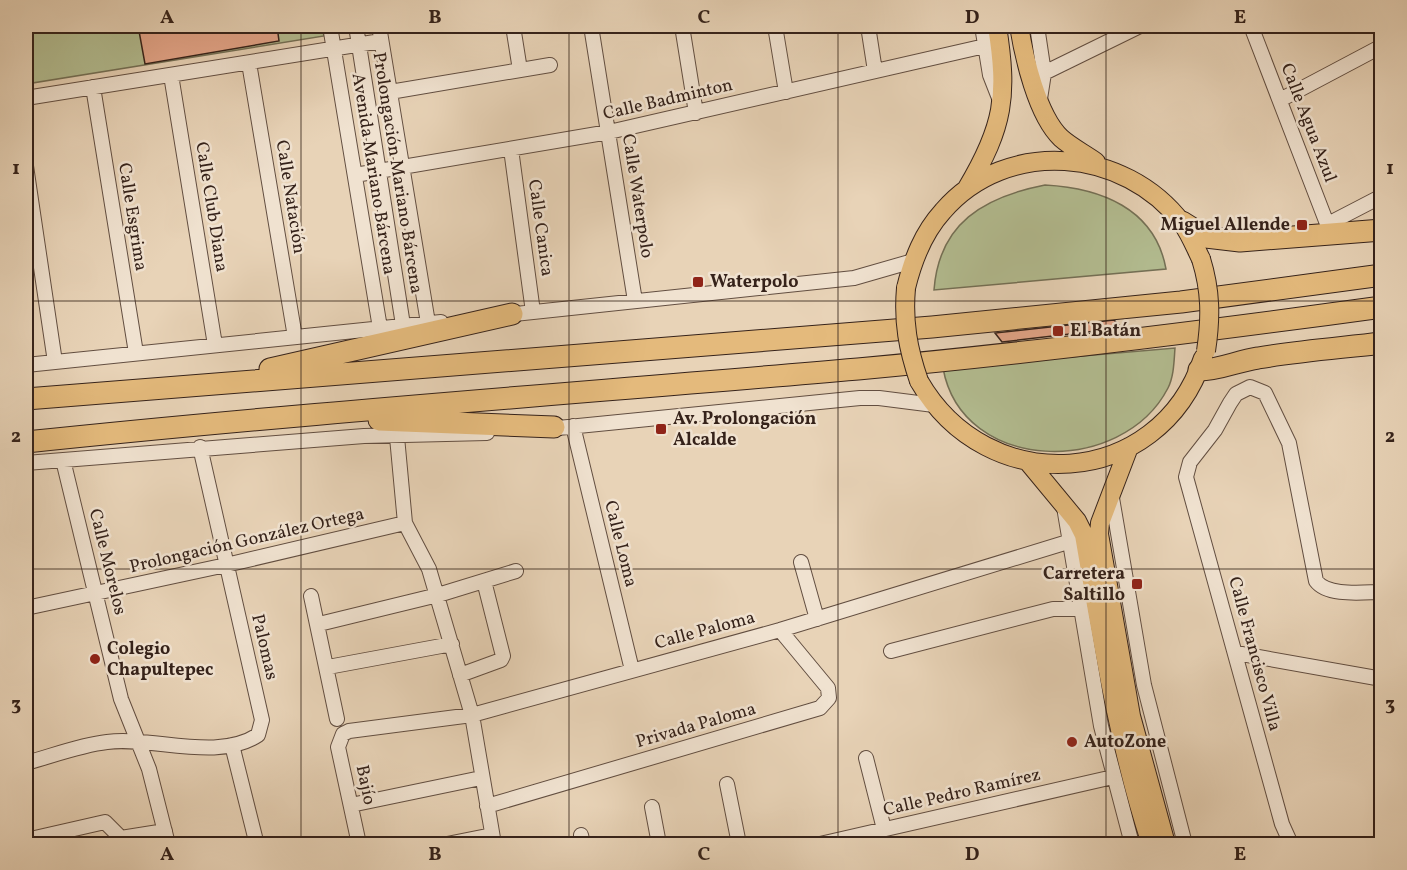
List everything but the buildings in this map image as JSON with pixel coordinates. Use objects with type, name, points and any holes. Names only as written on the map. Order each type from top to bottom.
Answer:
[{"type":"highway","points":[[1182,222],[1206,237],[1240,242],[1329,229],[1382,230]]},
{"type":"highway","points":[[26,399],[932,327],[1181,302],[1382,275]]},
{"type":"highway","points":[[26,442],[258,417],[860,368],[1178,334],[1382,307]]},
{"type":"highway","points":[[206,384],[512,314]]},
{"type":"highway","points":[[1202,360],[1219,370],[1250,359],[1381,344]]},
{"type":"highway","points":[[258,417],[457,421],[563,427]]},
{"type":"main road","points":[[966,189],[997,172],[1031,161],[1067,159],[1102,166],[1132,178],[1159,197],[1182,222],[1201,259],[1209,292],[1210,322],[1202,360],[1187,393],[1171,415],[1152,433],[1130,447],[1076,465],[1029,463],[997,453],[967,437],[934,405],[919,381],[908,351],[905,330],[906,288],[913,261],[926,234],[966,189],[993,142],[1001,103],[1003,63],[997,26]]},
{"type":"main road","points":[[1019,26],[1024,55],[1040,99],[1061,138],[1102,166]]},
{"type":"main road","points":[[1130,447],[1112,498],[1100,523],[1099,534],[1131,716],[1166,844]]},
{"type":"main road","points":[[1029,463],[1064,505],[1084,536],[1113,703],[1126,762],[1151,844]]},
{"type":"street","name":"Avenida Mariano Bárcena","points":[[330,26],[380,328]]},
{"type":"street","name":"Prolongación Mariano Bárcena","points":[[356,26],[403,326]]},
{"type":"street","name":"Prolongación Mariano Bárcena","points":[[379,26],[428,323]]},
{"type":"street","points":[[513,26],[520,70]]},
{"type":"street","name":"Calle Waterpolo","points":[[591,26],[635,302]]},
{"type":"street","points":[[682,26],[696,113]]},
{"type":"street","points":[[776,26],[786,92]]},
{"type":"street","points":[[868,26],[875,71]]},
{"type":"street","points":[[982,26],[990,75],[1001,103]]},
{"type":"street","points":[[1037,26],[1044,73],[1040,99]]},
{"type":"street","points":[[1044,73],[1140,26]]},
{"type":"street","name":"Calle Agua Azul","points":[[1251,26],[1329,229]]},
{"type":"street","points":[[26,98],[381,41]]},
{"type":"street","name":"Calle Badminton","points":[[355,175],[609,132],[986,46]]},
{"type":"street","points":[[1280,100],[1382,46]]},
{"type":"street","name":"Calle Natación","points":[[249,63],[295,337]]},
{"type":"street","points":[[390,92],[550,65]]},
{"type":"street","name":"Calle Club Diana","points":[[171,75],[215,345]]},
{"type":"street","name":"Calle Esgrima","points":[[93,87],[136,353]]},
{"type":"street","name":"Calle Canica","points":[[511,149],[533,312]]},
{"type":"street","points":[[26,174],[32,252],[55,362]]},
{"type":"street","points":[[1329,229],[1382,196]]},
{"type":"street","points":[[26,364],[854,278],[913,261]]},
{"type":"street","name":"Calle Francisco Villa","points":[[1291,844],[1282,824],[1186,472],[1236,394],[1250,387],[1265,393],[1289,443],[1314,576],[1320,586],[1331,590],[1382,592]]},
{"type":"street","points":[[26,463],[200,447],[364,436],[531,432],[860,398],[934,405]]},
{"type":"street","name":"Calle Loma","points":[[563,427],[632,670]]},
{"type":"street","points":[[397,437],[405,523],[429,569],[472,715],[493,840],[447,844]]},
{"type":"street","points":[[200,447],[226,566]]},
{"type":"street","name":"Calle Morelos","points":[[63,460],[121,699],[150,769],[166,838]]},
{"type":"street","points":[[1112,498],[1144,685],[1185,844]]},
{"type":"street","points":[[1064,505],[1101,726],[1132,844]]},
{"type":"street","name":"Prolongación González Ortega","points":[[26,608],[226,566],[405,523]]},
{"type":"street","name":"Calle Paloma","points":[[343,734],[356,729],[472,715],[780,630],[1071,541]]},
{"type":"street","points":[[801,562],[817,619]]},
{"type":"street","name":"Palomas","points":[[226,566],[262,720],[258,735],[232,745]]},
{"type":"street","points":[[319,624],[438,595],[516,571]]},
{"type":"street","points":[[460,675],[501,660],[503,656],[484,580]]},
{"type":"street","points":[[311,596],[319,624],[338,719]]},
{"type":"street","points":[[891,651],[1053,609],[1081,609]]},
{"type":"street","name":"Privada Paloma","points":[[487,806],[820,708],[829,698],[828,688],[780,630]]},
{"type":"street","points":[[327,666],[452,644]]},
{"type":"street","points":[[1236,653],[1382,679]]},
{"type":"street","name":"Bajío","points":[[343,734],[338,747],[359,844]]},
{"type":"street","points":[[26,762],[105,742],[139,740],[181,747],[232,745],[255,837]]},
{"type":"street","points":[[866,759],[884,829]]},
{"type":"street","name":"Calle Pedro Ramírez","points":[[820,844],[1113,777]]},
{"type":"street","points":[[351,805],[481,778]]},
{"type":"street","points":[[728,784],[739,844]]},
{"type":"street","points":[[652,807],[659,844]]},
{"type":"street","points":[[26,840],[105,822],[122,838],[166,838]]},
{"type":"green space","points":[[26,26],[322,26],[324,36],[26,84]]},
{"type":"green space","points":[[1045,185],[1086,191],[1122,205],[1137,216],[1150,231],[1160,248],[1166,269],[934,290],[938,267],[945,247],[955,230],[968,217],[1003,197]]},
{"type":"green space","points":[[1175,348],[1168,388],[1146,417],[1116,437],[1082,449],[1045,451],[1010,444],[980,428],[956,403],[943,368]]},
{"type":"place","name":"Miguel Allende","points":[[1302,225]]},
{"type":"place","name":"Waterpolo","points":[[698,282]]},
{"type":"place","name":"El Batán","points":[[1058,331]]},
{"type":"place","name":"Av. Prolongación Alcalde","points":[[661,429]]},
{"type":"place","name":"Carretera Saltillo","points":[[1137,584]]},
{"type":"place","name":"Colegio Chapultepec","points":[[95,659]]},
{"type":"place","name":"AutoZone","points":[[1072,742]]}]
